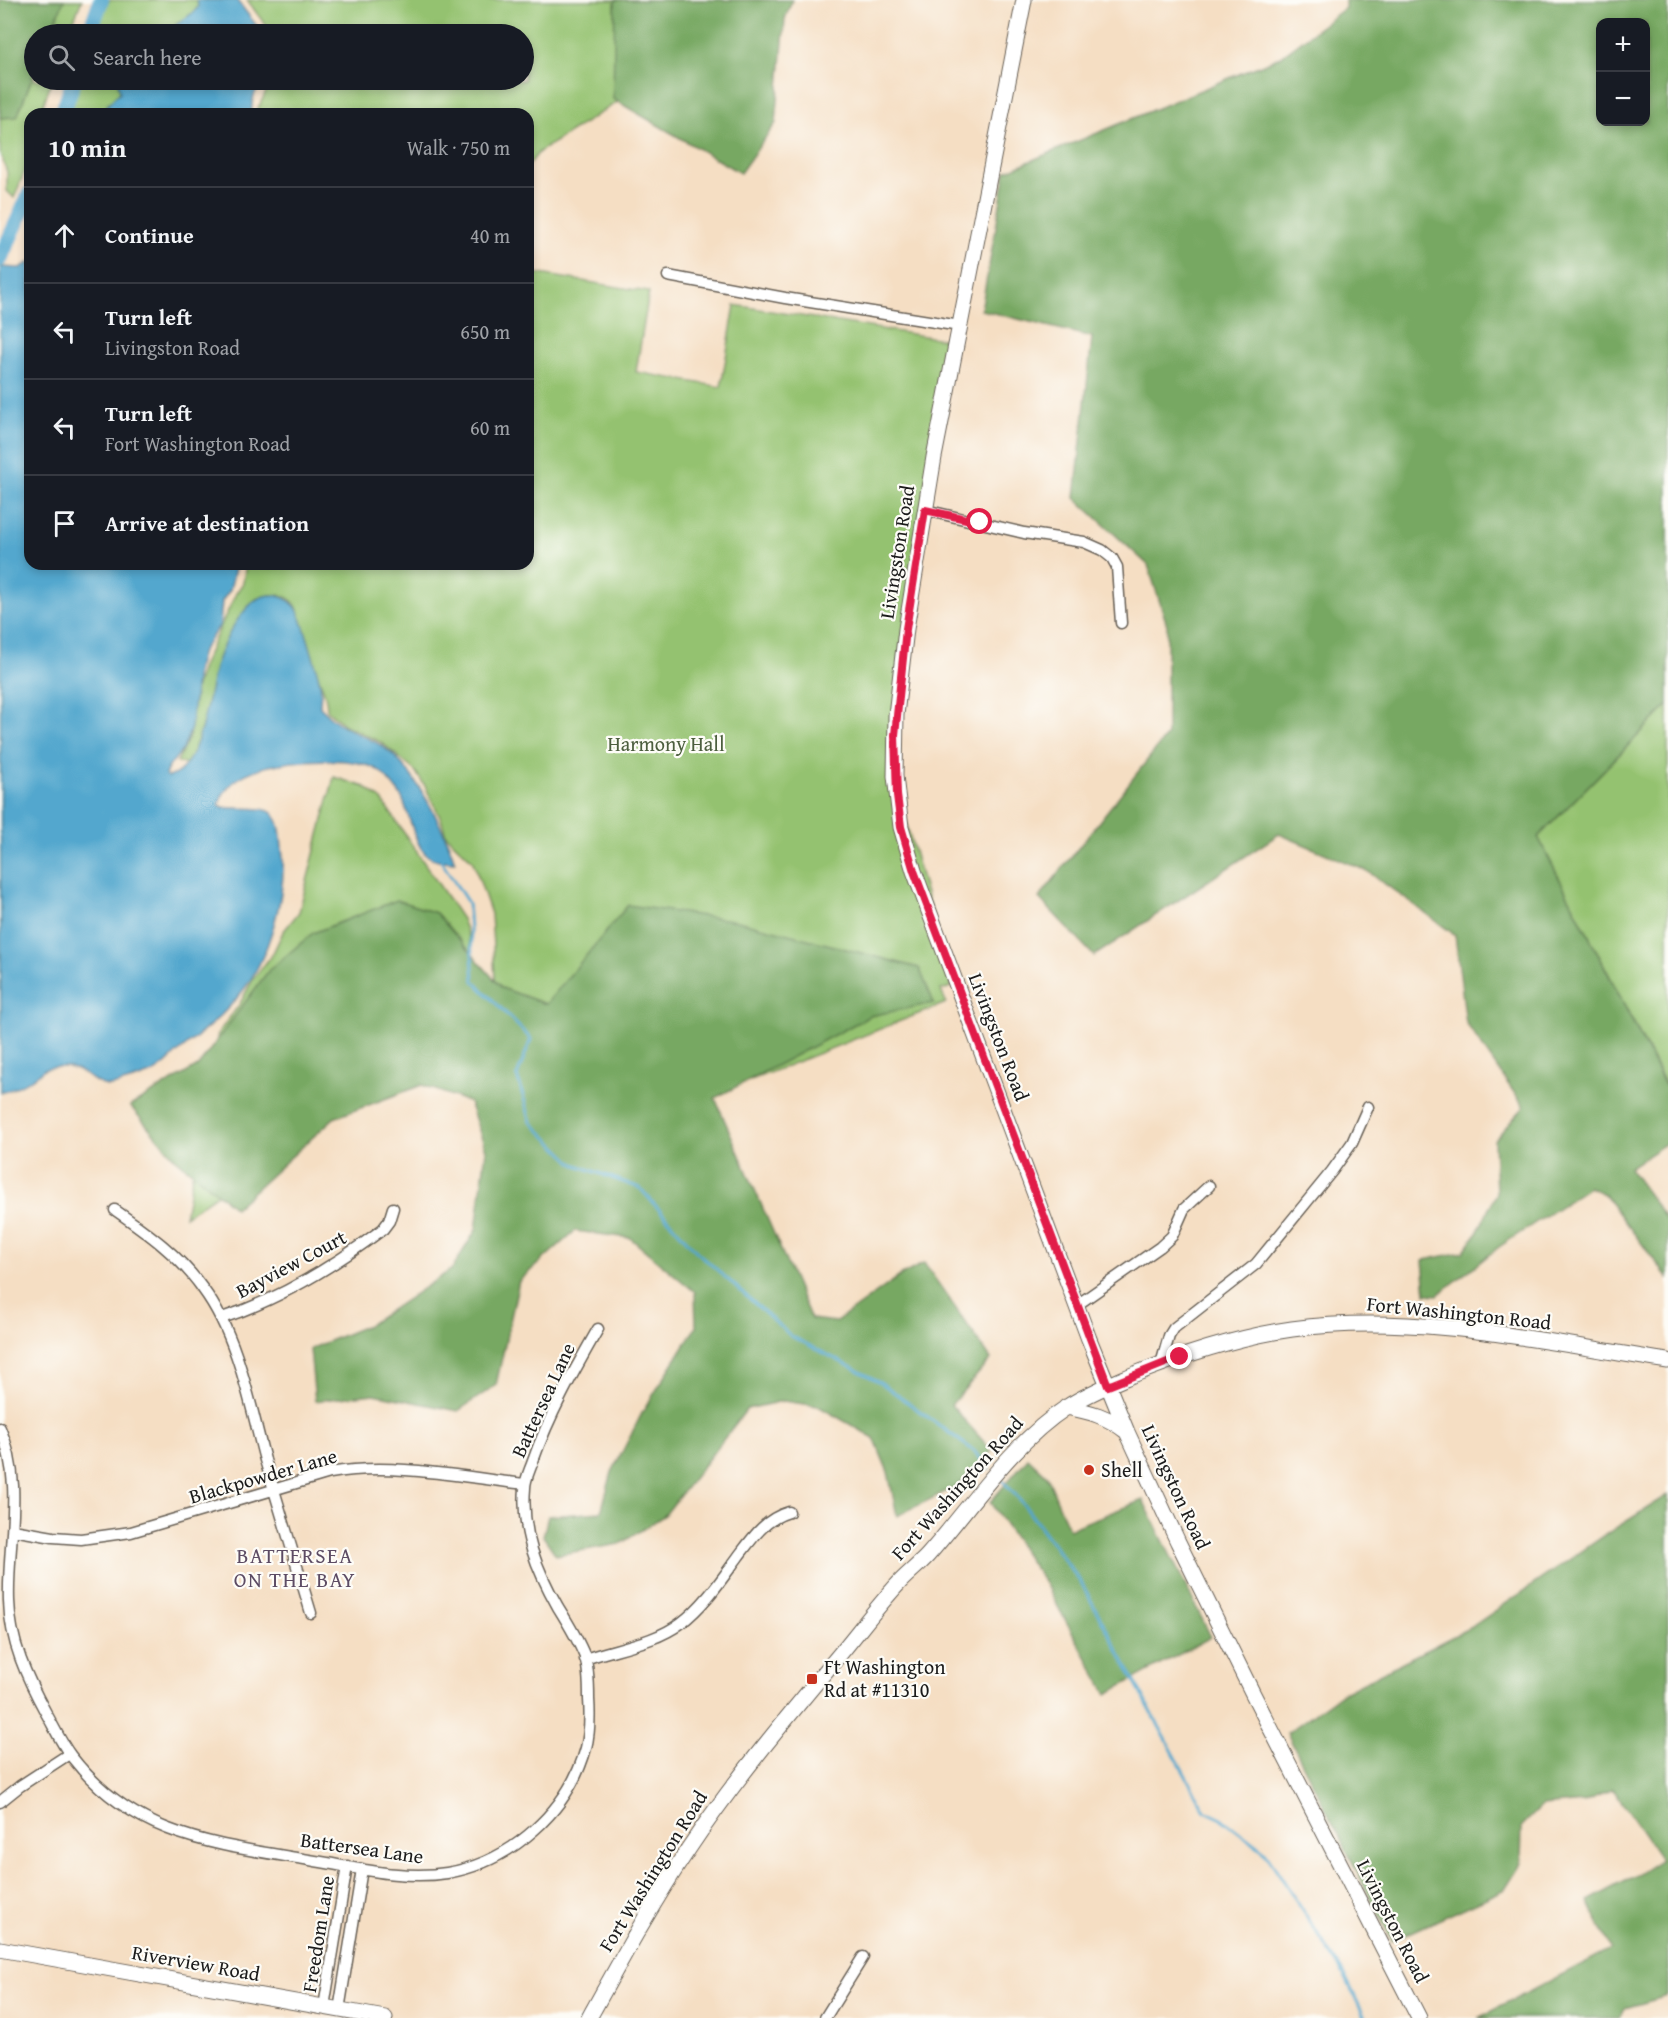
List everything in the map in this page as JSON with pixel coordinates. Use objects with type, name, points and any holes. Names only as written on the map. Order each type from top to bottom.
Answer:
[{"type":"main road","name":"Livingston Road","points":[[1024,0],[925,510],[906,629],[896,715],[895,776],[901,827],[914,871],[1127,1432],[1253,1694],[1419,2018]]},
{"type":"main road","name":"Fort Washington Road","points":[[589,2018],[657,1896],[753,1759],[870,1617],[900,1582],[929,1554],[998,1471],[1029,1438],[1066,1407],[1108,1386],[1161,1364],[1261,1334],[1313,1326],[1401,1325],[1478,1332],[1668,1361]]},
{"type":"main road","points":[[1066,1407],[1089,1411],[1112,1420],[1127,1432]]},
{"type":"main road","name":"Riverview Road","points":[[0,1949],[385,2018]]},
{"type":"street","points":[[668,276],[796,300],[960,326]]},
{"type":"street","points":[[925,510],[1024,533],[1084,542],[1102,550],[1112,558],[1117,567],[1121,623]]},
{"type":"street","points":[[1161,1364],[1169,1336],[1174,1328],[1256,1264],[1352,1143],[1368,1107]]},
{"type":"street","points":[[1077,1305],[1161,1246],[1172,1236],[1184,1209],[1209,1186]]},
{"type":"street","name":"Bayview Court","points":[[222,1318],[286,1291],[332,1266],[383,1229],[389,1221],[393,1208]]},
{"type":"street","points":[[115,1210],[146,1231],[177,1258],[204,1289],[222,1318],[311,1613]]},
{"type":"street","name":"Battersea Lane","points":[[0,1428],[12,1463],[15,1501],[9,1583],[9,1607],[14,1638],[29,1683],[69,1754],[92,1779],[119,1803],[147,1821],[171,1832],[230,1846],[362,1869],[420,1876],[458,1871],[492,1858],[514,1846],[541,1824],[564,1795],[587,1745],[590,1709],[585,1659],[573,1631],[545,1583],[531,1552],[526,1532],[525,1484],[549,1420],[598,1329]]},
{"type":"street","name":"Blackpowder Lane","points":[[13,1530],[66,1539],[101,1538],[165,1524],[330,1473],[352,1469],[404,1470],[525,1484]]},
{"type":"street","points":[[585,1659],[651,1638],[679,1625],[711,1593],[761,1527],[777,1515],[789,1512]]},
{"type":"street","points":[[0,1802],[69,1754]]},
{"type":"street","name":"Freedom Lane","points":[[324,2007],[347,1866]]},
{"type":"street","name":"Freedom Lane","points":[[339,2010],[362,1869]]},
{"type":"street","points":[[825,2018],[863,1957]]},
{"type":"green space","points":[[0,0],[82,0],[72,24],[24,24],[24,90],[48,90],[42,108],[24,108],[24,173],[14,198],[7,191],[7,172],[0,153]]},
{"type":"green space","points":[[0,0],[64,0],[54,24],[24,24],[24,90],[27,90],[17,117],[0,118]]},
{"type":"green space","points":[[109,0],[209,0],[193,24],[99,24]]},
{"type":"green space","points":[[247,0],[769,0],[539,152],[534,158],[534,108],[258,108],[267,90],[534,90],[534,24],[265,24]]},
{"type":"green space","points":[[615,0],[792,0],[785,19],[776,123],[740,173],[613,99]]},
{"type":"green space","points":[[1345,0],[1668,0],[1668,705],[1538,837],[1665,1085],[1668,1084],[1668,1142],[1629,1168],[1668,1222],[1668,1278],[1604,1194],[1589,1187],[1499,1247],[1438,1295],[1426,1294],[1423,1260],[1463,1252],[1477,1233],[1496,1194],[1494,1140],[1524,1107],[1466,1023],[1455,935],[1367,871],[1279,834],[1094,956],[1039,898],[1167,735],[1167,625],[1148,565],[1075,498],[1092,337],[981,310],[1006,171],[1280,57],[1345,8]]},
{"type":"green space","points":[[75,90],[124,90],[112,108],[70,108]]},
{"type":"green space","name":"Harmony Hall","points":[[534,273],[649,292],[636,372],[721,387],[735,305],[955,341],[931,466],[893,776],[952,987],[941,990],[946,1003],[688,1105],[498,1004],[491,914],[472,860],[446,835],[441,819],[415,771],[382,743],[344,725],[327,710],[325,696],[298,611],[289,599],[277,595],[264,596],[248,606],[189,765],[177,762],[189,737],[196,686],[202,667],[236,593],[243,583],[245,570],[534,570]]},
{"type":"green space","points":[[1668,705],[1668,1084],[1666,1085],[1538,837]]},
{"type":"green space","points":[[334,777],[365,787],[382,800],[462,919],[469,938],[475,974],[460,1027],[185,1216],[218,1033],[239,1005],[253,979],[272,955],[283,932],[299,912]]},
{"type":"green space","points":[[397,900],[436,913],[502,988],[546,1004],[628,905],[738,921],[919,968],[934,1003],[870,1016],[715,1098],[811,1319],[836,1322],[900,1276],[924,1263],[991,1359],[951,1405],[992,1451],[959,1485],[897,1516],[888,1472],[874,1438],[818,1406],[783,1401],[747,1409],[665,1515],[620,1544],[556,1555],[543,1536],[548,1516],[601,1512],[612,1472],[643,1411],[696,1327],[695,1292],[630,1238],[575,1231],[519,1281],[496,1385],[458,1411],[374,1394],[315,1401],[310,1349],[370,1324],[452,1269],[476,1230],[486,1150],[469,1102],[422,1085],[334,1118],[235,1208],[175,1158],[130,1106],[198,1066],[269,970],[313,933]]},
{"type":"green space","points":[[1028,1458],[1047,1476],[1069,1529],[1143,1500],[1211,1637],[1107,1694],[1044,1582],[990,1502]]},
{"type":"green space","points":[[1668,1495],[1668,1996],[1625,2008],[1620,2018],[1479,2018],[1611,1949],[1588,1901],[1637,1875],[1661,1859],[1613,1789],[1584,1802],[1542,1806],[1522,1826],[1521,1863],[1504,1890],[1392,1941],[1287,1733],[1344,1692],[1473,1626],[1614,1529]]},
{"type":"water","points":[[197,0],[237,0],[255,24],[178,24],[198,7]]},
{"type":"water","points":[[120,90],[257,90],[251,108],[106,108]]},
{"type":"water","points":[[24,266],[24,570],[235,570],[230,590],[222,601],[220,625],[202,651],[197,669],[191,728],[183,749],[165,775],[168,777],[179,771],[189,760],[196,746],[216,664],[233,627],[257,599],[270,595],[280,597],[295,606],[302,621],[320,682],[320,707],[342,726],[382,746],[405,768],[426,798],[455,862],[434,859],[423,852],[400,795],[381,772],[367,765],[323,760],[291,762],[265,767],[242,776],[225,791],[219,806],[262,809],[272,813],[280,829],[283,865],[279,904],[268,944],[251,979],[241,993],[213,1023],[155,1072],[107,1086],[69,1067],[50,1067],[15,1088],[1,1093],[0,267],[20,268]]},
{"type":"waterway","points":[[93,24],[101,0]]},
{"type":"waterway","points":[[64,108],[70,90]]},
{"type":"waterway","points":[[0,259],[24,207]]},
{"type":"waterway","points":[[441,861],[468,903],[474,981],[531,1039],[517,1076],[531,1122],[574,1164],[640,1188],[696,1251],[791,1336],[880,1382],[974,1451],[989,1469]]},
{"type":"waterway","points":[[1002,1480],[1021,1501],[1082,1584],[1205,1811],[1222,1819],[1265,1852],[1345,1976],[1365,2018]]},
{"type":"place","name":"Shell","points":[[1089,1470]]},
{"type":"place","name":"Ft Washington Rd at #11310","points":[[812,1679]]},
{"type":"district","name":"BATTERSEA ON THE BAY","points":[[295,1568]]},
{"type":"route","points":[[980,522],[925,510],[906,629],[896,715],[894,757],[901,827],[914,871],[1108,1386],[1180,1357]]}]
